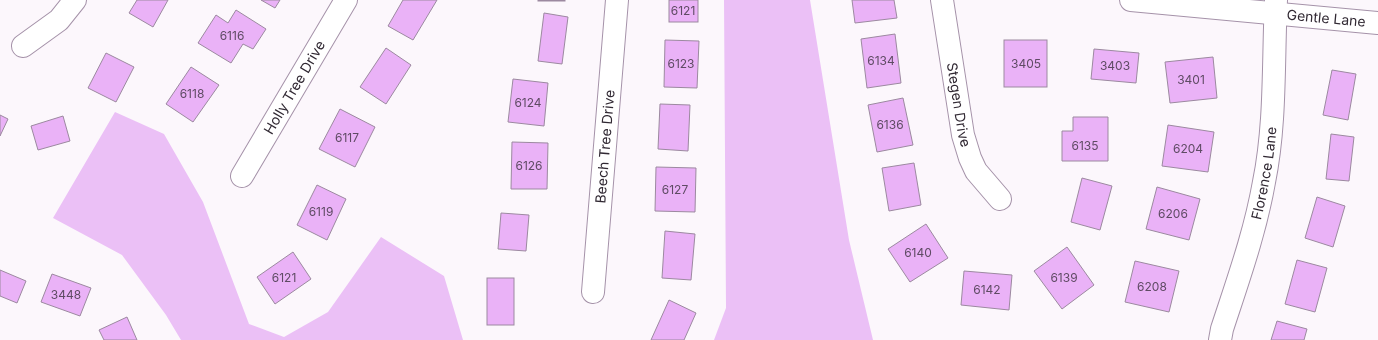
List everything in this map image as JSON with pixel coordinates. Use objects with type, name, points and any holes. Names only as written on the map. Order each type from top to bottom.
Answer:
[{"type":"street","points":[[23,46],[59,20],[75,0]]},
{"type":"street","name":"Holly Tree Drive","points":[[242,176],[346,0]]},
{"type":"street","name":"Beech Tree Drive","points":[[593,292],[617,0]]},
{"type":"street","name":"Stegen Drive","points":[[943,0],[963,135],[970,158],[976,171],[1000,199]]},
{"type":"street","name":"Gentle Lane","points":[[1131,0],[1276,6],[1378,23]]},
{"type":"street","name":"Florence Lane","points":[[1220,340],[1222,329],[1251,242],[1265,181],[1271,126],[1276,6]]},
{"type":"shaded area","points":[[724,0],[810,0],[849,240],[873,340],[714,340],[726,308]]},
{"type":"shaded area","points":[[115,112],[164,134],[203,202],[249,324],[284,337],[328,312],[381,237],[444,276],[463,340],[181,340],[166,315],[122,255],[53,218]]},
{"type":"building","points":[[137,0],[168,0],[153,27],[129,13]]},
{"type":"building","points":[[261,0],[280,0],[275,8]]},
{"type":"building","points":[[403,0],[437,0],[413,40],[388,26]]},
{"type":"building","points":[[565,0],[565,1],[538,1]]},
{"type":"building","points":[[669,0],[698,0],[698,22],[669,22]]},
{"type":"building","points":[[852,0],[894,0],[897,18],[855,23]]},
{"type":"building","points":[[236,10],[266,29],[253,49],[243,44],[231,63],[198,43],[216,15],[228,23]]},
{"type":"building","points":[[544,13],[568,17],[562,64],[538,61]]},
{"type":"building","points":[[895,34],[901,83],[867,88],[861,39]]},
{"type":"building","points":[[665,40],[699,41],[697,88],[664,87]]},
{"type":"building","points":[[1004,40],[1047,40],[1047,87],[1004,87]]},
{"type":"building","points":[[386,48],[411,65],[386,104],[360,87]]},
{"type":"building","points":[[1094,49],[1139,53],[1136,83],[1091,79]]},
{"type":"building","points":[[106,53],[134,67],[116,102],[88,88]]},
{"type":"building","points":[[1213,57],[1217,98],[1170,103],[1165,62]]},
{"type":"building","points":[[191,67],[219,85],[193,122],[166,104]]},
{"type":"building","points":[[1332,70],[1356,74],[1348,120],[1323,115]]},
{"type":"building","points":[[513,79],[548,83],[544,126],[508,122]]},
{"type":"building","points":[[903,98],[913,145],[877,152],[868,105]]},
{"type":"building","points":[[660,104],[690,105],[688,151],[658,149]]},
{"type":"building","points":[[340,109],[375,127],[355,167],[319,149]]},
{"type":"building","points":[[0,115],[8,119],[0,136]]},
{"type":"building","points":[[63,116],[70,141],[38,150],[31,126]]},
{"type":"building","points":[[1073,117],[1108,117],[1108,161],[1062,161],[1062,131],[1073,131]]},
{"type":"building","points":[[1168,125],[1214,132],[1208,172],[1162,166]]},
{"type":"building","points":[[1331,134],[1354,137],[1349,181],[1326,179]]},
{"type":"building","points":[[512,142],[548,143],[547,189],[511,189]]},
{"type":"building","points":[[914,163],[921,205],[889,211],[882,168]]},
{"type":"building","points":[[656,167],[696,168],[695,212],[655,211]]},
{"type":"building","points":[[1082,178],[1112,186],[1100,230],[1071,222]]},
{"type":"building","points":[[317,185],[346,199],[327,240],[297,225]]},
{"type":"building","points":[[1157,187],[1200,199],[1189,240],[1146,229]]},
{"type":"building","points":[[1317,197],[1345,206],[1333,247],[1305,238]]},
{"type":"building","points":[[501,213],[529,215],[526,251],[498,249]]},
{"type":"building","points":[[926,224],[948,258],[910,282],[888,249]]},
{"type":"building","points":[[665,231],[695,234],[691,280],[662,278]]},
{"type":"building","points":[[1067,247],[1094,285],[1062,309],[1034,271]]},
{"type":"building","points":[[293,252],[311,279],[275,304],[257,277]]},
{"type":"building","points":[[1297,260],[1327,268],[1315,312],[1285,304]]},
{"type":"building","points":[[1135,261],[1179,271],[1169,312],[1125,302]]},
{"type":"building","points":[[0,270],[26,281],[17,303],[0,296]]},
{"type":"building","points":[[964,271],[1012,275],[1009,310],[961,305]]},
{"type":"building","points":[[52,274],[91,288],[80,316],[41,302]]},
{"type":"building","points":[[487,278],[514,278],[514,325],[487,325]]},
{"type":"building","points":[[669,300],[696,313],[684,340],[651,340]]},
{"type":"building","points":[[127,317],[137,340],[104,340],[99,330]]},
{"type":"building","points":[[1277,321],[1307,329],[1304,340],[1271,340]]}]
